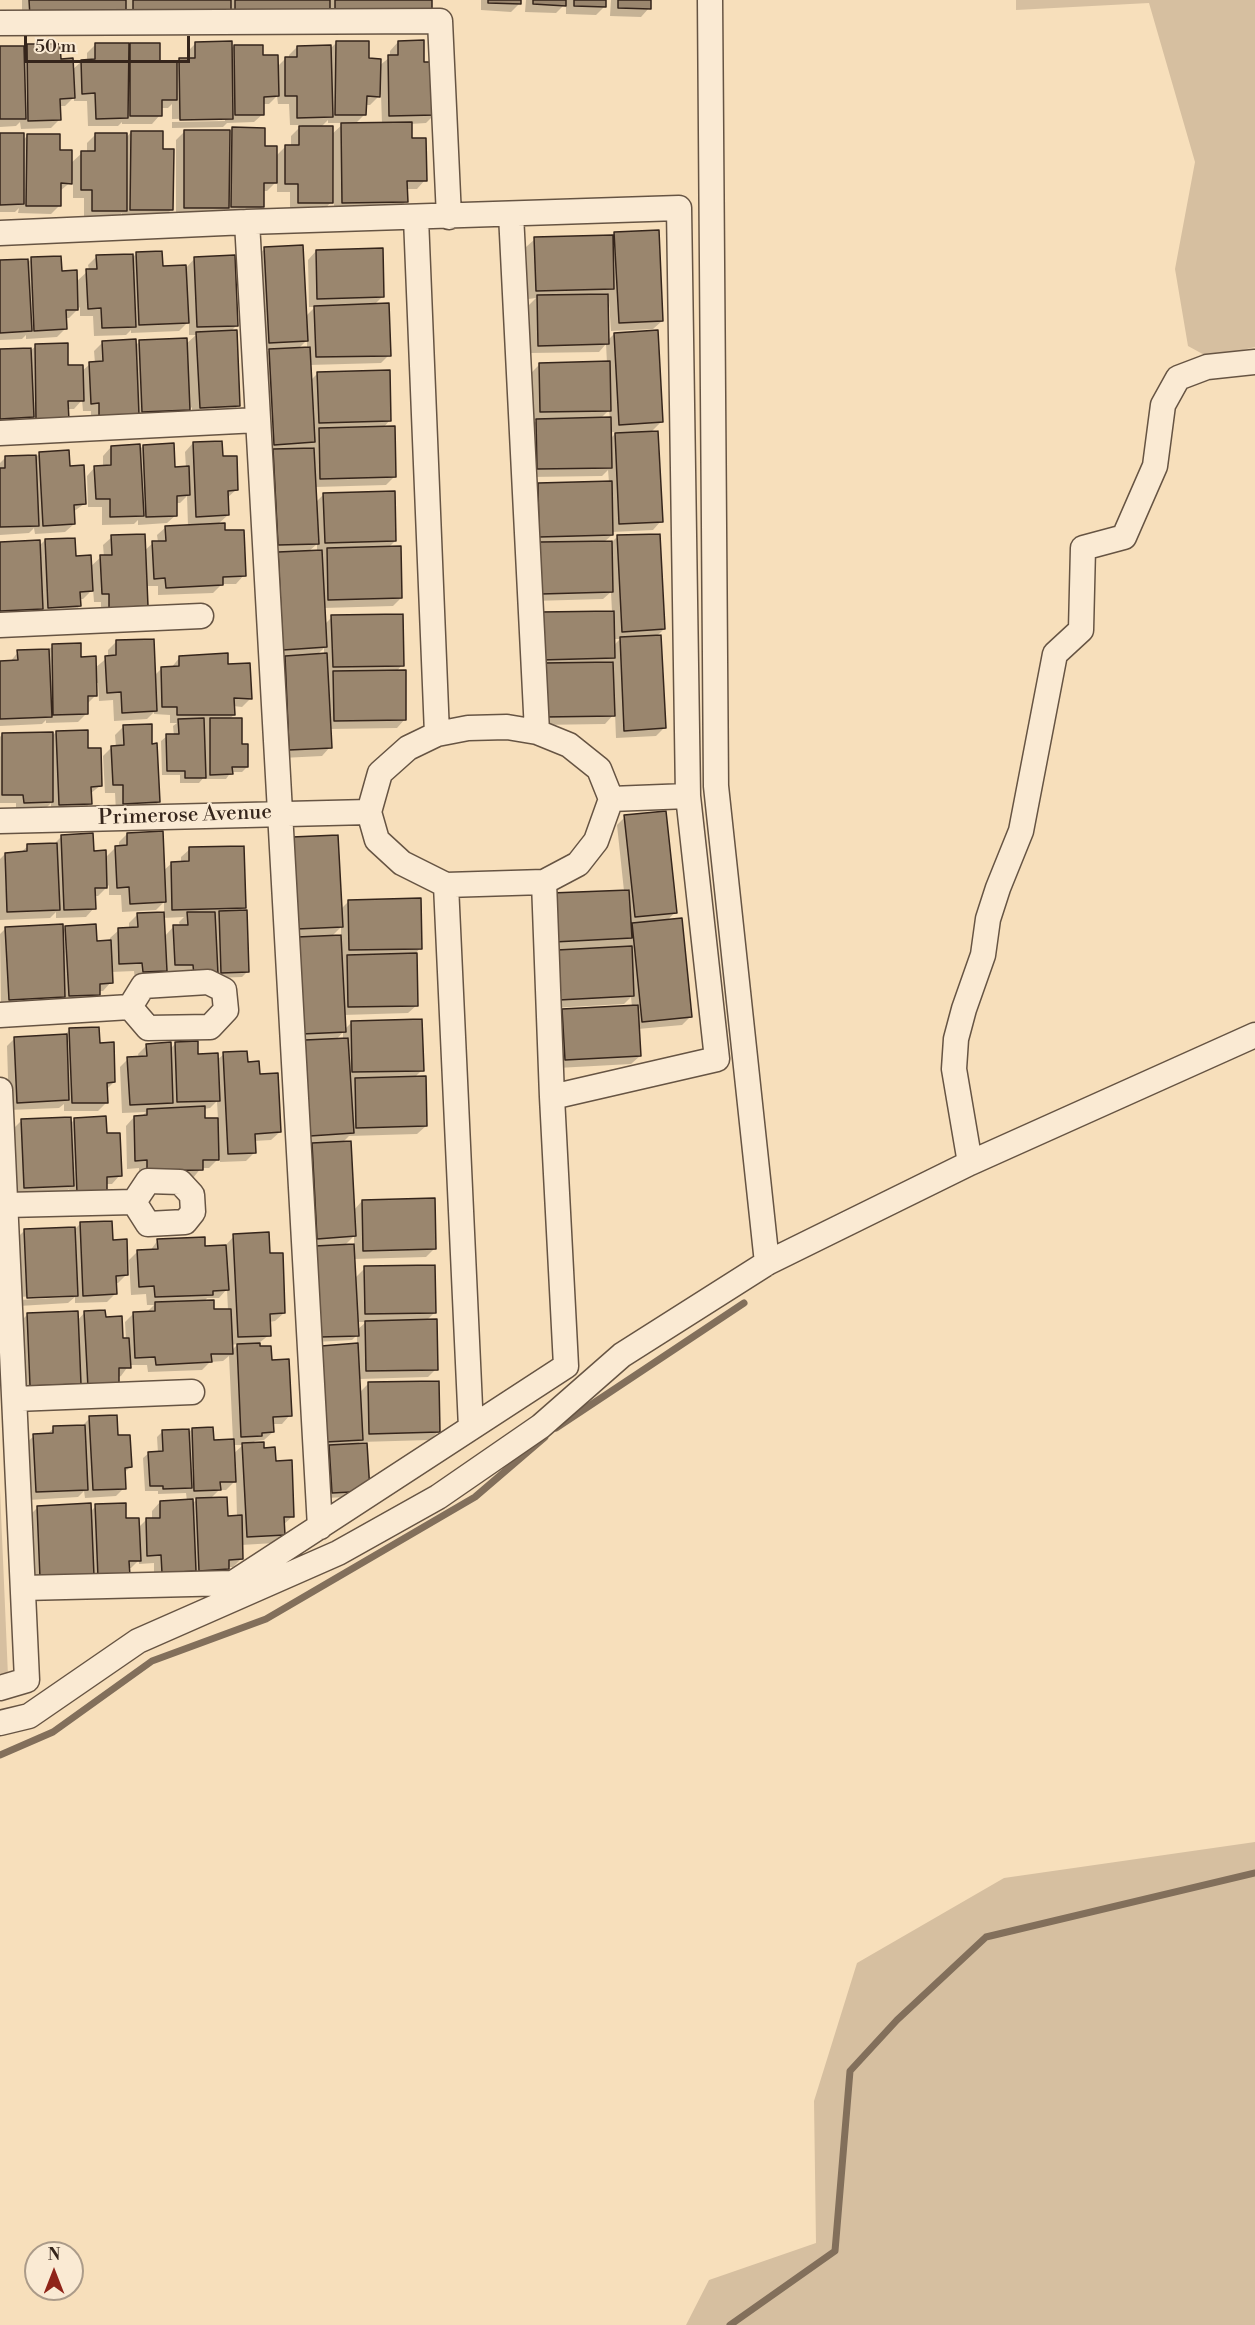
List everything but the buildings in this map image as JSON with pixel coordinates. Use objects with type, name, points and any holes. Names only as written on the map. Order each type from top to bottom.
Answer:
[{"type":"street","points":[[710,0],[716,786],[767,1263]]},
{"type":"street","points":[[0,23],[440,21],[448,217]]},
{"type":"street","points":[[0,233],[247,222],[679,208],[688,796],[717,1059],[552,1097]]},
{"type":"street","points":[[511,214],[537,732]]},
{"type":"street","points":[[416,218],[436,734]]},
{"type":"street","points":[[247,222],[320,1527]]},
{"type":"street","points":[[970,1163],[954,1069],[956,1039],[983,955],[994,898],[1021,831],[1055,654],[1081,630],[1083,548],[1124,537],[1155,466],[1163,405],[1178,378],[1207,367],[1255,362]]},
{"type":"street","points":[[0,433],[258,420]]},
{"type":"street","points":[[0,625],[201,616]]},
{"type":"street","points":[[507,727],[537,732],[569,745],[599,769],[611,799],[596,841],[578,864],[544,882],[446,885],[402,863],[378,840],[369,812],[380,773],[408,748],[436,734],[468,728],[507,727]]},
{"type":"street","points":[[611,799],[688,796]]},
{"type":"street","name":"Primerose Avenue","points":[[0,821],[369,812]]},
{"type":"street","points":[[23,1588],[233,1584],[566,1366],[544,882]]},
{"type":"street","points":[[446,885],[471,1428]]},
{"type":"street","points":[[0,1015],[130,1007]]},
{"type":"street","points":[[0,1723],[29,1716],[138,1641],[338,1553],[438,1497],[541,1426],[622,1356],[767,1263],[970,1163],[1255,1035]]},
{"type":"street","points":[[0,1090],[27,1680],[0,1688]]},
{"type":"street","points":[[6,1205],[134,1203]]},
{"type":"street","points":[[15,1399],[192,1392]]},
{"type":"shaded area","points":[[1016,0],[1255,0],[1255,347],[1210,358],[1188,346],[1175,269],[1195,162],[1149,3],[1016,10]]},
{"type":"shaded area","points":[[0,1490],[8,1676],[0,1684]]},
{"type":"shaded area","points":[[1255,1842],[1255,2325],[686,2325],[709,2280],[816,2243],[814,2101],[857,1963],[1004,1878]]},
{"type":"waterway","points":[[556,1428],[744,1303]]},
{"type":"waterway","points":[[0,1755],[53,1732],[152,1661],[266,1619],[475,1497],[545,1437]]},
{"type":"waterway","points":[[730,2325],[835,2251],[850,2071],[897,2020],[986,1937],[1255,1873]]}]
